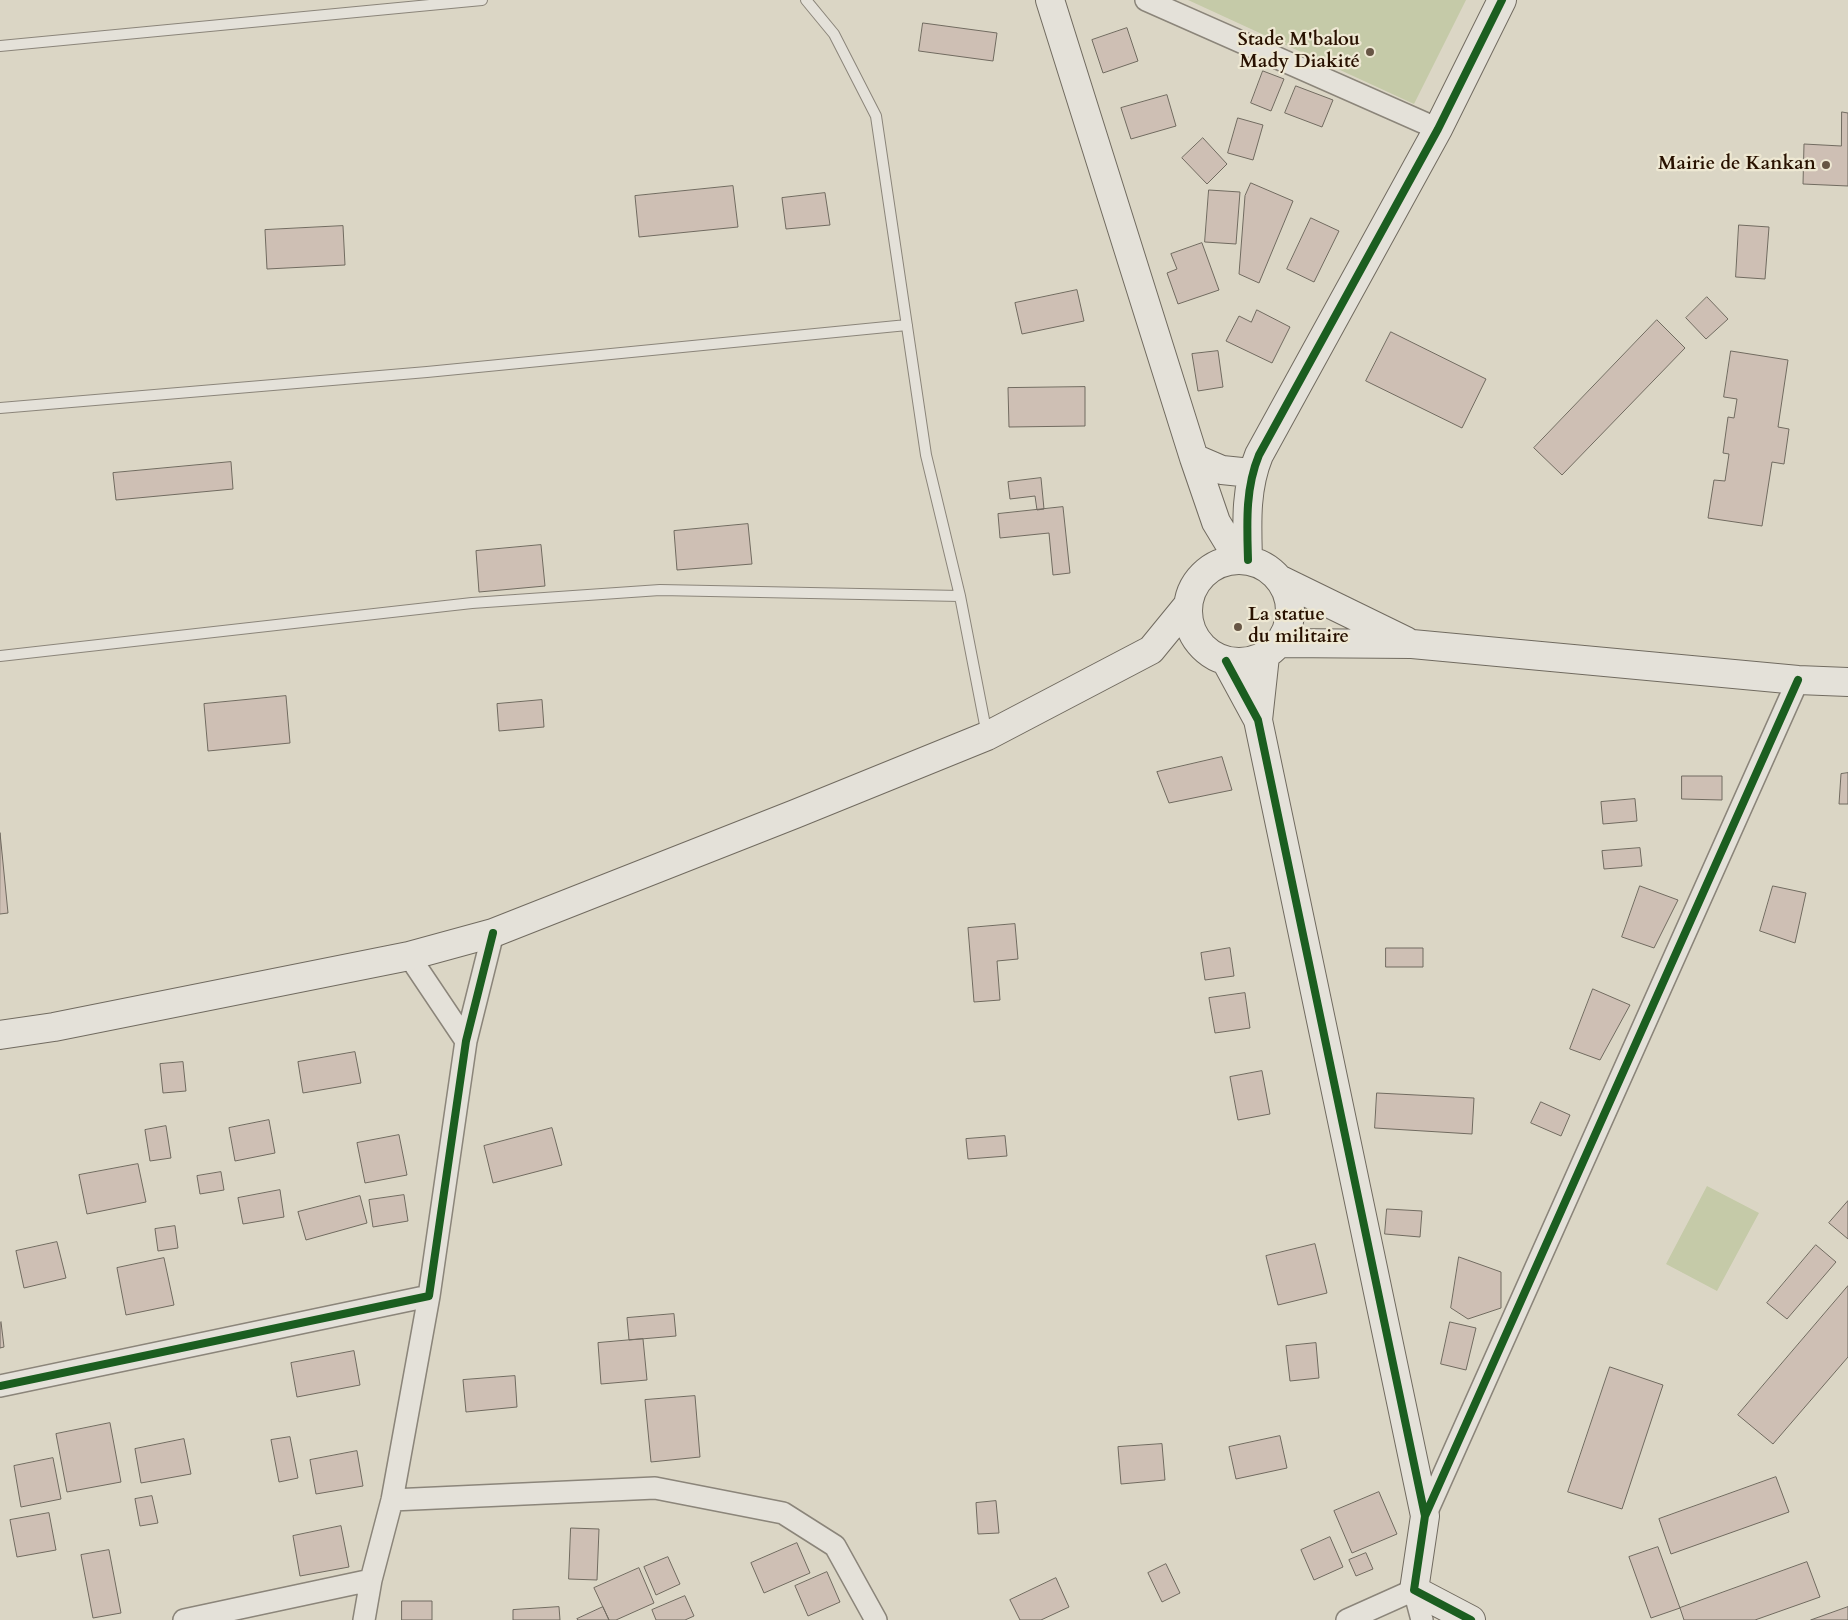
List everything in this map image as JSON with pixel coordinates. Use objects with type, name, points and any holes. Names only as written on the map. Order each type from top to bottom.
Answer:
[{"type":"street","points":[[1050,0],[1194,458],[1216,522],[1243,560]]},
{"type":"street","points":[[1146,0],[1438,129]]},
{"type":"street","points":[[1243,560],[1251,473],[1259,455],[1438,129],[1502,0]]},
{"type":"street","points":[[1194,458],[1222,470],[1251,473]]},
{"type":"street","points":[[1207,570],[1216,522]]},
{"type":"street","points":[[1258,720],[1272,649],[1288,627],[1290,610],[1288,594],[1279,579],[1270,570],[1243,560],[1222,562],[1207,570],[1197,580],[1187,606],[1188,624],[1196,640],[1217,657],[1258,720],[1425,1516]]},
{"type":"street","points":[[1279,579],[1412,644]]},
{"type":"street","points":[[0,1035],[54,1027],[409,956],[492,933],[987,736],[1151,650],[1187,606]]},
{"type":"street","points":[[1151,650],[1246,662],[1272,649],[1412,644],[1798,680],[1848,682]]},
{"type":"street","points":[[1422,1620],[1414,1590],[1425,1516],[1798,680]]},
{"type":"street","points":[[364,1620],[370,1580],[392,1500],[429,1296],[466,1041],[492,933]]},
{"type":"street","points":[[409,956],[466,1041]]},
{"type":"street","points":[[0,1386],[429,1296]]},
{"type":"street","points":[[392,1500],[655,1488],[782,1513],[835,1546],[872,1619]]},
{"type":"street","points":[[184,1620],[370,1580]]},
{"type":"street","points":[[1347,1620],[1414,1590]]},
{"type":"street","points":[[1414,1590],[1471,1620]]},
{"type":"lane","points":[[0,46],[482,0]]},
{"type":"lane","points":[[806,0],[834,34],[876,116],[926,455],[960,596],[987,736]]},
{"type":"lane","points":[[0,408],[427,372],[907,325]]},
{"type":"lane","points":[[0,656],[472,602],[660,590],[960,596]]},
{"type":"green space","name":"Stade M'balou Mady Diakité","points":[[1188,0],[1466,0],[1414,104]]},
{"type":"green space","points":[[1707,1186],[1759,1213],[1717,1291],[1666,1264]]},
{"type":"building","points":[[923,23],[997,33],[993,61],[919,51]]},
{"type":"building","points":[[1127,28],[1138,61],[1103,73],[1092,40]]},
{"type":"building","points":[[1263,71],[1284,79],[1271,111],[1251,103]]},
{"type":"building","points":[[1296,86],[1333,100],[1322,127],[1285,113]]},
{"type":"building","points":[[1167,95],[1176,126],[1131,139],[1121,108]]},
{"type":"building","name":"Mairie de Kankan","points":[[1842,112],[1848,113],[1848,186],[1803,184],[1804,144],[1841,146]]},
{"type":"building","points":[[1238,118],[1263,125],[1253,160],[1228,153]]},
{"type":"building","points":[[1203,138],[1227,164],[1207,184],[1182,158]]},
{"type":"building","points":[[1251,183],[1293,201],[1259,283],[1239,274],[1245,196]]},
{"type":"building","points":[[733,186],[738,227],[639,237],[635,196]]},
{"type":"building","points":[[1209,190],[1240,192],[1236,244],[1205,242]]},
{"type":"building","points":[[825,193],[830,225],[786,229],[782,198]]},
{"type":"building","points":[[1311,218],[1339,231],[1314,282],[1287,269]]},
{"type":"building","points":[[1739,225],[1769,227],[1765,279],[1736,277]]},
{"type":"building","points":[[343,226],[345,265],[267,269],[265,230]]},
{"type":"building","points":[[1202,243],[1219,290],[1178,304],[1167,273],[1177,269],[1171,254]]},
{"type":"building","points":[[1077,290],[1084,321],[1022,334],[1015,303]]},
{"type":"building","points":[[1707,297],[1728,319],[1706,339],[1686,318]]},
{"type":"building","points":[[1257,310],[1290,327],[1272,363],[1226,341],[1239,316],[1251,322]]},
{"type":"building","points":[[1657,320],[1685,348],[1562,475],[1534,448]]},
{"type":"building","points":[[1391,332],[1486,379],[1462,428],[1366,381]]},
{"type":"building","points":[[1218,351],[1223,387],[1198,391],[1192,354]]},
{"type":"building","points":[[1731,351],[1788,360],[1778,427],[1789,429],[1784,464],[1772,462],[1762,526],[1708,518],[1714,480],[1725,481],[1729,454],[1723,453],[1728,417],[1734,418],[1737,399],[1724,397]]},
{"type":"building","points":[[1085,387],[1085,426],[1009,427],[1008,388]]},
{"type":"building","points":[[231,462],[233,489],[116,500],[113,473]]},
{"type":"building","points":[[1041,478],[1044,509],[1037,510],[1035,496],[1010,499],[1008,482]]},
{"type":"building","points":[[1063,507],[1070,573],[1053,575],[1049,533],[1000,538],[998,514]]},
{"type":"building","points":[[748,524],[752,564],[677,570],[674,531]]},
{"type":"building","points":[[541,545],[545,586],[479,592],[476,551]]},
{"type":"building","points":[[286,696],[290,743],[208,751],[204,704]]},
{"type":"building","points":[[542,700],[544,727],[499,731],[497,704]]},
{"type":"building","points":[[1222,757],[1232,790],[1169,803],[1157,772]]},
{"type":"building","points":[[1848,773],[1848,804],[1839,804],[1841,774]]},
{"type":"building","points":[[1682,776],[1722,776],[1722,800],[1682,799]]},
{"type":"building","points":[[1635,799],[1637,821],[1603,824],[1601,802]]},
{"type":"building","points":[[0,833],[8,913],[0,914]]},
{"type":"building","points":[[1640,848],[1642,866],[1604,869],[1602,851]]},
{"type":"building","points":[[1640,886],[1678,900],[1654,948],[1622,937]]},
{"type":"building","points":[[1773,886],[1806,893],[1795,943],[1760,931]]},
{"type":"building","points":[[1015,924],[1018,959],[997,961],[1000,1000],[974,1002],[968,928]]},
{"type":"building","points":[[1230,948],[1234,976],[1205,980],[1201,953]]},
{"type":"building","points":[[1386,948],[1423,948],[1423,967],[1386,967]]},
{"type":"building","points":[[1593,989],[1630,1005],[1600,1060],[1570,1049]]},
{"type":"building","points":[[1245,993],[1250,1028],[1215,1033],[1209,998]]},
{"type":"building","points":[[355,1052],[361,1083],[303,1093],[298,1062]]},
{"type":"building","points":[[183,1062],[186,1091],[163,1093],[160,1064]]},
{"type":"building","points":[[1262,1071],[1270,1114],[1238,1120],[1230,1077]]},
{"type":"building","points":[[1377,1093],[1474,1098],[1472,1134],[1375,1128]]},
{"type":"building","points":[[1541,1102],[1570,1115],[1561,1136],[1531,1123]]},
{"type":"building","points":[[269,1120],[275,1153],[235,1161],[229,1128]]},
{"type":"building","points":[[166,1126],[171,1158],[150,1161],[145,1130]]},
{"type":"building","points":[[552,1128],[562,1165],[493,1183],[484,1146]]},
{"type":"building","points":[[399,1135],[407,1175],[365,1183],[357,1143]]},
{"type":"building","points":[[1005,1136],[1007,1156],[968,1159],[966,1139]]},
{"type":"building","points":[[138,1164],[146,1202],[87,1214],[79,1175]]},
{"type":"building","points":[[221,1172],[224,1190],[200,1194],[197,1176]]},
{"type":"building","points":[[280,1190],[284,1217],[243,1224],[238,1198]]},
{"type":"building","points":[[404,1195],[408,1221],[373,1227],[369,1200]]},
{"type":"building","points":[[360,1196],[367,1223],[306,1240],[298,1212]]},
{"type":"building","points":[[1848,1201],[1848,1239],[1829,1223]]},
{"type":"building","points":[[1387,1209],[1422,1211],[1420,1237],[1385,1234]]},
{"type":"building","points":[[175,1226],[178,1248],[158,1251],[155,1229]]},
{"type":"building","points":[[57,1242],[66,1278],[24,1288],[16,1251]]},
{"type":"building","points":[[1315,1244],[1327,1293],[1278,1305],[1266,1256]]},
{"type":"building","points":[[1816,1245],[1836,1262],[1787,1319],[1767,1303]]},
{"type":"building","points":[[1459,1257],[1501,1272],[1501,1308],[1468,1319],[1451,1308]]},
{"type":"building","points":[[164,1258],[174,1305],[126,1315],[117,1268]]},
{"type":"building","points":[[1848,1286],[1848,1357],[1773,1444],[1738,1415]]},
{"type":"building","points":[[674,1314],[676,1336],[629,1340],[627,1318]]},
{"type":"building","points":[[1450,1322],[1476,1328],[1466,1370],[1441,1364]]},
{"type":"building","points":[[0,1323],[4,1347],[0,1348]]},
{"type":"building","points":[[643,1339],[647,1380],[601,1384],[598,1343]]},
{"type":"building","points":[[1316,1343],[1319,1378],[1290,1381],[1286,1346]]},
{"type":"building","points":[[354,1351],[360,1385],[297,1397],[291,1363]]},
{"type":"building","points":[[1610,1367],[1663,1385],[1622,1509],[1568,1492]]},
{"type":"building","points":[[515,1376],[517,1407],[466,1412],[463,1380]]},
{"type":"building","points":[[695,1396],[700,1457],[651,1462],[645,1400]]},
{"type":"building","points":[[110,1423],[121,1482],[67,1492],[56,1434]]},
{"type":"building","points":[[1280,1436],[1287,1468],[1236,1479],[1229,1447]]},
{"type":"building","points":[[290,1437],[298,1478],[279,1482],[271,1440]]},
{"type":"building","points":[[184,1439],[191,1474],[141,1483],[135,1449]]},
{"type":"building","points":[[1162,1444],[1165,1480],[1121,1484],[1118,1447]]},
{"type":"building","points":[[357,1451],[363,1486],[316,1494],[310,1460]]},
{"type":"building","points":[[53,1458],[61,1499],[21,1507],[14,1466]]},
{"type":"building","points":[[1776,1477],[1789,1512],[1671,1554],[1659,1519]]},
{"type":"building","points":[[1379,1492],[1397,1534],[1352,1553],[1334,1511]]},
{"type":"building","points":[[152,1496],[158,1523],[140,1526],[135,1499]]},
{"type":"building","points":[[996,1501],[999,1533],[978,1534],[976,1503]]},
{"type":"building","points":[[49,1513],[56,1550],[17,1557],[10,1520]]},
{"type":"building","points":[[341,1526],[349,1567],[300,1576],[293,1536]]},
{"type":"building","points":[[571,1528],[599,1529],[597,1580],[569,1579]]},
{"type":"building","points":[[1330,1537],[1343,1567],[1314,1580],[1301,1550]]},
{"type":"building","points":[[797,1543],[810,1573],[764,1593],[751,1563]]},
{"type":"building","points":[[1658,1547],[1680,1608],[1651,1618],[1629,1557]]},
{"type":"building","points":[[109,1550],[121,1613],[93,1618],[81,1555]]},
{"type":"building","points":[[1366,1553],[1373,1569],[1356,1576],[1349,1560]]},
{"type":"building","points":[[668,1557],[680,1584],[656,1595],[644,1567]]},
{"type":"building","points":[[1807,1562],[1820,1597],[1755,1620],[1684,1620],[1680,1608]]},
{"type":"building","points":[[1166,1564],[1180,1593],[1162,1602],[1148,1573]]},
{"type":"building","points":[[639,1568],[654,1603],[616,1620],[609,1620],[594,1588]]},
{"type":"building","points":[[827,1572],[840,1602],[808,1616],[795,1586]]},
{"type":"building","points":[[1056,1578],[1069,1607],[1041,1620],[1020,1620],[1010,1600]]},
{"type":"building","points":[[685,1596],[694,1616],[685,1620],[656,1620],[652,1610]]},
{"type":"building","points":[[402,1601],[432,1601],[432,1620],[402,1620]]},
{"type":"building","points":[[559,1607],[560,1620],[513,1620],[513,1610]]},
{"type":"building","points":[[603,1607],[609,1620],[577,1619]]},
{"type":"building","points":[[1848,1607],[1848,1620],[1811,1620]]},
{"type":"cycle path","points":[[1248,560],[1247,520],[1249,494],[1254,468],[1259,455],[1438,129],[1502,0]]},
{"type":"cycle path","points":[[1226,661],[1258,720],[1425,1516],[1414,1590],[1471,1620]]},
{"type":"cycle path","points":[[1425,1516],[1798,680]]},
{"type":"cycle path","points":[[0,1386],[429,1296],[466,1041],[493,933]]},
{"type":"place","name":"Stade M'balou Mady Diakité","points":[[1370,52]]},
{"type":"place","name":"Mairie de Kankan","points":[[1826,165]]},
{"type":"place","name":"La statue du militaire","points":[[1238,627]]}]
